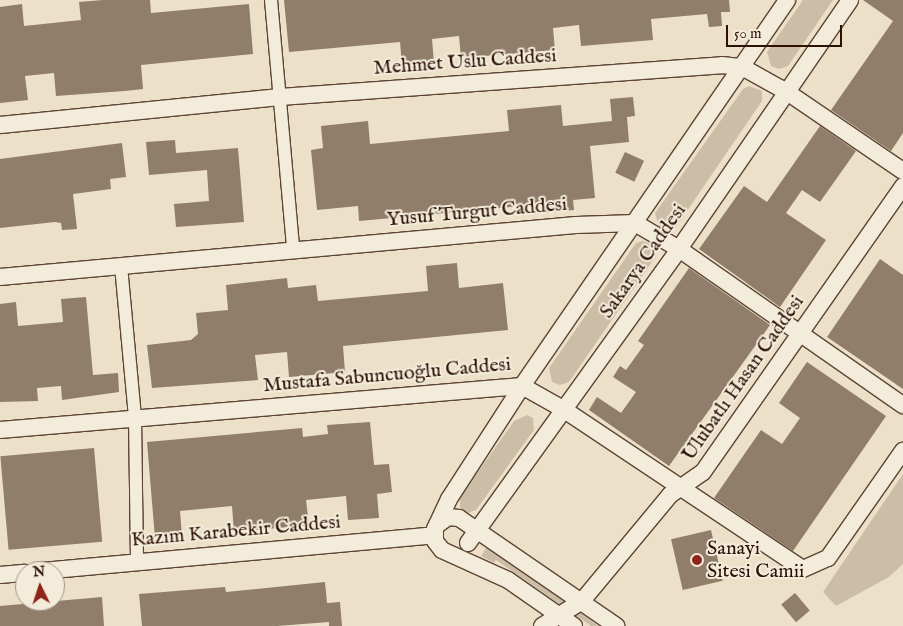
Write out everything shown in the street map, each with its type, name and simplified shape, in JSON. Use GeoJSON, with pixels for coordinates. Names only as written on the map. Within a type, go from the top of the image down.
{"type":"FeatureCollection","features":[{"type":"Feature","properties":{"kind":"street"},"geometry":{"type":"LineString","coordinates":[[271,0],[293,248]]}},
{"type":"Feature","properties":{"kind":"street","name":"Sakarya Caddesi"},"geometry":{"type":"LineString","coordinates":[[435,530],[448,499],[522,386],[787,0]]}},
{"type":"Feature","properties":{"kind":"street","name":"Sakarya Caddesi"},"geometry":{"type":"LineString","coordinates":[[470,532],[563,409],[679,249],[850,0]]}},
{"type":"Feature","properties":{"kind":"street","name":"Mehmet Uslu Caddesi"},"geometry":{"type":"LineString","coordinates":[[0,125],[280,97],[692,67],[742,67],[787,92],[903,171]]}},
{"type":"Feature","properties":{"kind":"street","name":"Ulubatlı Hasan Caddesi"},"geometry":{"type":"LineString","coordinates":[[582,602],[678,487],[703,472],[903,186]]}},
{"type":"Feature","properties":{"kind":"street","name":"Yusuf Turgut Caddesi"},"geometry":{"type":"LineString","coordinates":[[0,277],[293,248],[576,224],[635,224],[679,249],[903,405]]}},
{"type":"Feature","properties":{"kind":"street"},"geometry":{"type":"LineString","coordinates":[[121,266],[135,416],[137,561]]}},
{"type":"Feature","properties":{"kind":"street","name":"Mustafa Sabuncuoğlu Caddesi"},"geometry":{"type":"LineString","coordinates":[[0,430],[135,416],[522,386],[563,409],[797,567],[813,567],[834,551],[903,451]]}},
{"type":"Feature","properties":{"kind":"street","name":"Kazım Karabekir Caddesi"},"geometry":{"type":"LineString","coordinates":[[65,569],[435,530],[448,517],[470,532]]}},
{"type":"Feature","properties":{"kind":"street"},"geometry":{"type":"LineString","coordinates":[[435,530],[442,550],[454,553],[508,580],[574,626]]}},
{"type":"Feature","properties":{"kind":"street"},"geometry":{"type":"LineString","coordinates":[[454,553],[470,532],[582,602],[616,626]]}},
{"type":"Feature","properties":{"kind":"street"},"geometry":{"type":"LineString","coordinates":[[0,575],[15,574]]}},
{"type":"Feature","properties":{"kind":"street"},"geometry":{"type":"LineString","coordinates":[[542,626],[582,602]]}},
{"type":"Feature","properties":{"kind":"street"},"geometry":{"type":"LineString","coordinates":[[578,626],[582,602]]}},
{"type":"Feature","properties":{"kind":"shaded area"},"geometry":{"type":"Polygon","coordinates":[[[803,0],[833,0],[788,66],[779,69],[771,66],[767,52],[803,0]]]}},
{"type":"Feature","properties":{"kind":"shaded area"},"geometry":{"type":"Polygon","coordinates":[[[749,86],[762,91],[762,101],[676,227],[667,230],[659,227],[655,213],[743,89],[749,86]]]}},
{"type":"Feature","properties":{"kind":"shaded area"},"geometry":{"type":"Polygon","coordinates":[[[643,241],[656,246],[656,256],[569,382],[560,385],[552,382],[549,368],[636,243],[643,241]]]}},
{"type":"Feature","properties":{"kind":"shaded area"},"geometry":{"type":"Polygon","coordinates":[[[527,415],[533,418],[534,430],[476,510],[468,513],[460,511],[460,497],[514,421],[527,415]]]}},
{"type":"Feature","properties":{"kind":"shaded area"},"geometry":{"type":"Polygon","coordinates":[[[903,474],[903,564],[889,577],[836,606],[823,592],[903,474]]]}},
{"type":"Feature","properties":{"kind":"shaded area"},"geometry":{"type":"Polygon","coordinates":[[[487,546],[598,626],[591,626],[496,560],[494,563],[481,556],[487,546]]]}},
{"type":"Feature","properties":{"kind":"building"},"geometry":{"type":"Polygon","coordinates":[[[150,0],[151,13],[249,4],[253,54],[141,65],[143,89],[125,91],[56,96],[54,73],[25,76],[28,100],[0,103],[0,7],[22,4],[24,26],[81,20],[79,2],[150,0]]]}},
{"type":"Feature","properties":{"kind":"building"},"geometry":{"type":"Polygon","coordinates":[[[284,0],[729,0],[730,12],[721,12],[722,26],[709,27],[707,14],[651,19],[653,40],[581,46],[579,25],[553,28],[555,50],[461,58],[459,36],[432,39],[434,63],[402,65],[400,42],[289,52],[284,0]]]}},
{"type":"Feature","properties":{"kind":"building"},"geometry":{"type":"Polygon","coordinates":[[[863,0],[903,0],[903,133],[891,151],[831,110],[893,21],[863,0]]]}},
{"type":"Feature","properties":{"kind":"building"},"geometry":{"type":"Polygon","coordinates":[[[633,97],[635,116],[627,117],[629,142],[590,146],[595,198],[573,200],[574,210],[542,213],[542,204],[359,221],[358,206],[317,210],[311,150],[323,148],[321,126],[368,121],[370,144],[509,131],[507,110],[561,105],[563,126],[612,121],[610,99],[633,97]]]}},
{"type":"Feature","properties":{"kind":"building"},"geometry":{"type":"Polygon","coordinates":[[[820,126],[856,151],[820,202],[802,190],[786,213],[826,240],[780,307],[699,249],[744,186],[767,202],[820,126]]]}},
{"type":"Feature","properties":{"kind":"building"},"geometry":{"type":"Polygon","coordinates":[[[175,140],[176,153],[238,148],[244,222],[176,227],[174,204],[209,201],[207,170],[149,175],[146,142],[175,140]]]}},
{"type":"Feature","properties":{"kind":"building"},"geometry":{"type":"Polygon","coordinates":[[[122,143],[126,177],[110,179],[111,189],[73,194],[77,229],[62,230],[61,223],[55,222],[0,228],[0,159],[122,143]]]}},
{"type":"Feature","properties":{"kind":"building"},"geometry":{"type":"Polygon","coordinates":[[[625,152],[644,161],[634,182],[615,173],[625,152]]]}},
{"type":"Feature","properties":{"kind":"building"},"geometry":{"type":"Polygon","coordinates":[[[880,259],[903,275],[903,389],[827,337],[880,259]]]}},
{"type":"Feature","properties":{"kind":"building"},"geometry":{"type":"Polygon","coordinates":[[[457,263],[459,288],[503,283],[508,330],[343,346],[345,372],[289,377],[287,352],[255,355],[258,380],[152,388],[147,345],[191,340],[198,334],[196,313],[228,310],[226,285],[287,278],[288,288],[316,285],[318,301],[428,291],[426,266],[457,263]]]}},
{"type":"Feature","properties":{"kind":"building"},"geometry":{"type":"Polygon","coordinates":[[[689,268],[770,325],[669,466],[589,410],[597,397],[621,413],[636,392],[613,377],[620,366],[626,370],[644,345],[638,341],[689,268]]]}},
{"type":"Feature","properties":{"kind":"building"},"geometry":{"type":"Polygon","coordinates":[[[86,297],[93,375],[118,373],[119,392],[62,400],[61,386],[37,388],[38,401],[0,402],[0,304],[16,302],[18,326],[63,322],[61,299],[86,297]]]}},
{"type":"Feature","properties":{"kind":"building"},"geometry":{"type":"Polygon","coordinates":[[[807,362],[886,416],[793,551],[714,498],[761,430],[782,444],[800,418],[779,403],[807,362]]]}},
{"type":"Feature","properties":{"kind":"building"},"geometry":{"type":"Polygon","coordinates":[[[370,422],[374,465],[389,464],[392,492],[377,494],[379,518],[348,520],[346,496],[306,500],[309,525],[234,532],[232,506],[180,511],[182,536],[155,538],[147,442],[302,428],[303,437],[328,434],[327,425],[370,422]]]}},
{"type":"Feature","properties":{"kind":"building"},"geometry":{"type":"Polygon","coordinates":[[[94,448],[102,542],[9,550],[0,456],[94,448]]]}},
{"type":"Feature","properties":{"kind":"building","name":"Sanayi Sitesi Camii"},"geometry":{"type":"Polygon","coordinates":[[[711,530],[723,581],[683,590],[671,539],[711,530]]]}},
{"type":"Feature","properties":{"kind":"building"},"geometry":{"type":"Polygon","coordinates":[[[325,582],[327,603],[340,602],[342,626],[329,626],[329,622],[277,626],[142,626],[139,594],[225,587],[226,592],[325,582]]]}},
{"type":"Feature","properties":{"kind":"building"},"geometry":{"type":"Polygon","coordinates":[[[795,593],[810,611],[796,622],[781,605],[795,593]]]}},
{"type":"Feature","properties":{"kind":"building"},"geometry":{"type":"Polygon","coordinates":[[[102,597],[104,626],[0,626],[0,606],[15,605],[15,611],[65,611],[65,600],[102,597]]]}},
{"type":"Feature","properties":{"kind":"place","name":"Sanayi Sitesi Camii"},"geometry":{"type":"Point","coordinates":[697,560]}}]}
